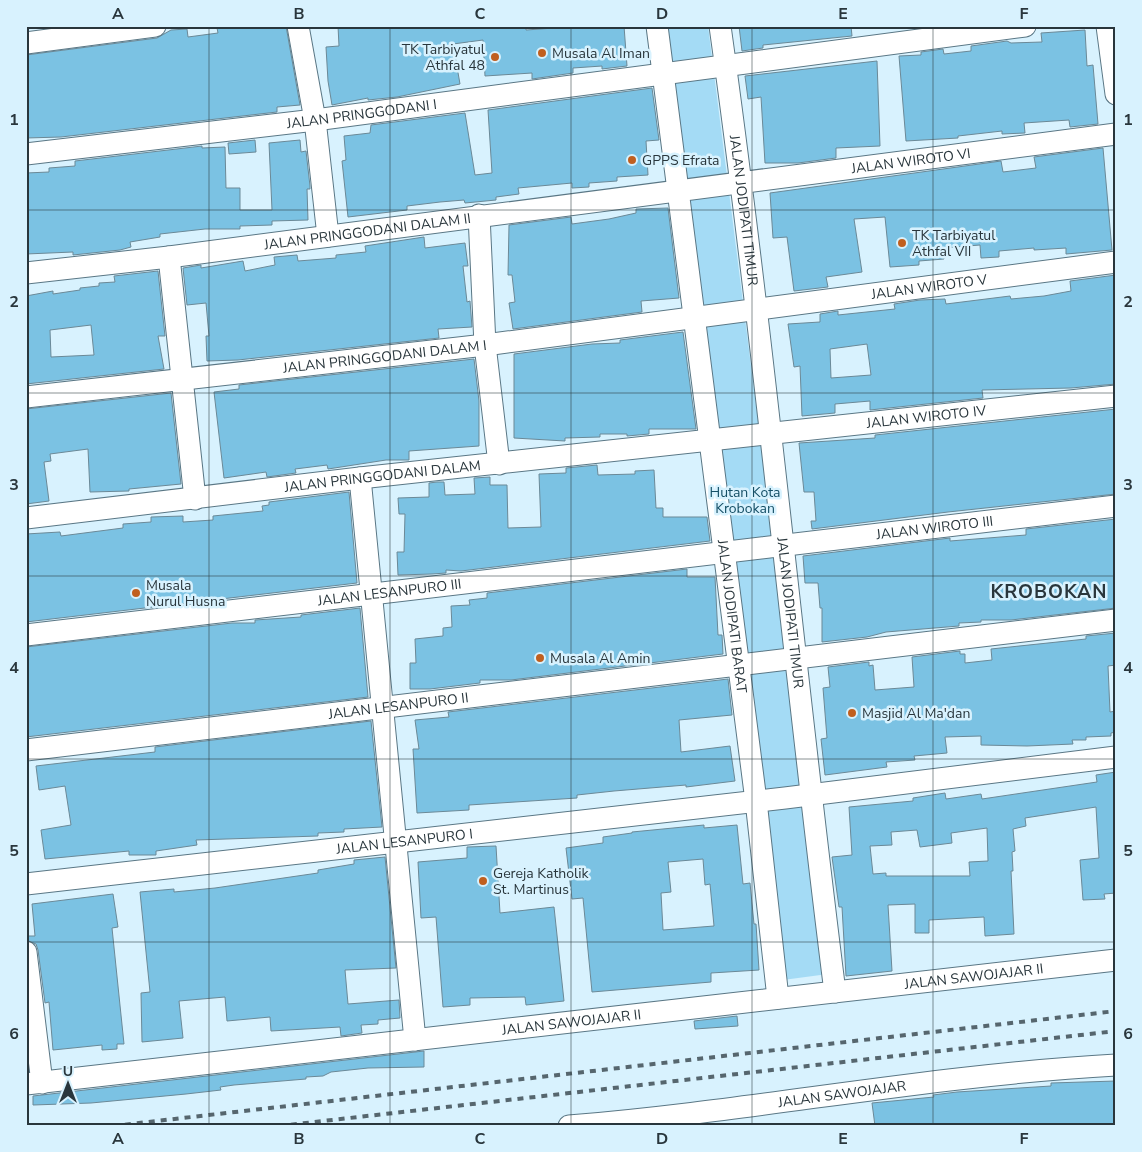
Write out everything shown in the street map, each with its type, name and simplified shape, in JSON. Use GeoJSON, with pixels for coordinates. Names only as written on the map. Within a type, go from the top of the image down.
{"type":"FeatureCollection","features":[{"type":"Feature","properties":{"kind":"street"},"geometry":{"type":"LineString","coordinates":[[26,43],[155,26]]}},
{"type":"Feature","properties":{"kind":"street"},"geometry":{"type":"LineString","coordinates":[[298,26],[315,120],[328,236]]}},
{"type":"Feature","properties":{"kind":"street","name":"JALAN JODIPATI BARAT"},"geometry":{"type":"LineString","coordinates":[[657,26],[756,802],[778,998]]}},
{"type":"Feature","properties":{"kind":"street","name":"JALAN JODIPATI TIMUR"},"geometry":{"type":"LineString","coordinates":[[720,26],[740,183],[749,310],[772,434],[797,657],[810,795],[835,992]]}},
{"type":"Feature","properties":{"kind":"street","name":"JALAN PRINGGODANI I"},"geometry":{"type":"LineString","coordinates":[[26,154],[315,120],[1025,26]]}},
{"type":"Feature","properties":{"kind":"street"},"geometry":{"type":"LineString","coordinates":[[1107,26],[1116,94]]}},
{"type":"Feature","properties":{"kind":"street","name":"JALAN WIROTO VI"},"geometry":{"type":"LineString","coordinates":[[708,187],[1116,134]]}},
{"type":"Feature","properties":{"kind":"street","name":"JALAN PRINGGODANI DALAM II"},"geometry":{"type":"LineString","coordinates":[[26,274],[708,187]]}},
{"type":"Feature","properties":{"kind":"street"},"geometry":{"type":"LineString","coordinates":[[479,215],[485,345],[499,464]]}},
{"type":"Feature","properties":{"kind":"street"},"geometry":{"type":"LineString","coordinates":[[169,257],[196,499]]}},
{"type":"Feature","properties":{"kind":"street","name":"JALAN WIROTO V"},"geometry":{"type":"LineString","coordinates":[[749,310],[1116,262]]}},
{"type":"Feature","properties":{"kind":"street","name":"JALAN PRINGGODANI DALAM I"},"geometry":{"type":"LineString","coordinates":[[26,397],[485,345],[749,310]]}},
{"type":"Feature","properties":{"kind":"street","name":"JALAN WIROTO IV"},"geometry":{"type":"LineString","coordinates":[[738,437],[1116,396]]}},
{"type":"Feature","properties":{"kind":"street","name":"JALAN PRINGGODANI DALAM"},"geometry":{"type":"LineString","coordinates":[[26,518],[360,478],[738,437]]}},
{"type":"Feature","properties":{"kind":"street"},"geometry":{"type":"LineString","coordinates":[[360,478],[381,709],[398,842],[415,1040]]}},
{"type":"Feature","properties":{"kind":"street","name":"JALAN WIROTO III"},"geometry":{"type":"LineString","coordinates":[[754,549],[1116,506]]}},
{"type":"Feature","properties":{"kind":"street","name":"JALAN LESANPURO III"},"geometry":{"type":"LineString","coordinates":[[26,635],[754,549]]}},
{"type":"Feature","properties":{"kind":"street","name":"JALAN LESANPURO II"},"geometry":{"type":"LineString","coordinates":[[26,750],[1116,620]]}},
{"type":"Feature","properties":{"kind":"street","name":"JALAN LESANPURO I"},"geometry":{"type":"LineString","coordinates":[[26,884],[756,802],[1116,757]]}},
{"type":"Feature","properties":{"kind":"street"},"geometry":{"type":"LineString","coordinates":[[26,952],[34,1084]]}},
{"type":"Feature","properties":{"kind":"street","name":"JALAN SAWOJAJAR II"},"geometry":{"type":"LineString","coordinates":[[34,1084],[1116,960]]}},
{"type":"Feature","properties":{"kind":"street","name":"JALAN SAWOJAJAR"},"geometry":{"type":"LineString","coordinates":[[569,1126],[640,1123],[1035,1069],[1116,1065]]}},
{"type":"Feature","properties":{"kind":"green space","name":"Hutan Kota Krobokan"},"geometry":{"type":"Polygon","coordinates":[[[662,26],[708,26],[828,974],[783,980],[662,26]]]}},
{"type":"Feature","properties":{"kind":"building"},"geometry":{"type":"Polygon","coordinates":[[[234,26],[286,26],[300,105],[277,107],[277,112],[61,137],[26,138],[26,55],[157,38],[171,30],[187,29],[188,37],[218,33],[217,28],[234,26]]]}},
{"type":"Feature","properties":{"kind":"building"},"geometry":{"type":"Polygon","coordinates":[[[338,26],[526,26],[526,30],[554,28],[554,26],[624,26],[627,66],[602,69],[602,66],[573,68],[573,73],[532,79],[532,73],[485,76],[483,40],[453,44],[460,84],[397,97],[368,100],[368,98],[332,105],[328,81],[326,47],[339,46],[338,26]]]}},
{"type":"Feature","properties":{"kind":"building"},"geometry":{"type":"Polygon","coordinates":[[[739,26],[851,26],[852,36],[763,45],[763,48],[742,51],[739,26]]]}},
{"type":"Feature","properties":{"kind":"building"},"geometry":{"type":"Polygon","coordinates":[[[1085,30],[1087,66],[1093,65],[1098,124],[1070,127],[1069,120],[1024,123],[1025,133],[1002,134],[1002,131],[958,136],[958,138],[906,141],[899,56],[921,55],[921,52],[943,49],[944,54],[971,51],[971,46],[1007,41],[1011,43],[1042,42],[1041,33],[1085,30]]]}},
{"type":"Feature","properties":{"kind":"building"},"geometry":{"type":"Polygon","coordinates":[[[877,61],[880,146],[836,148],[836,158],[798,163],[765,163],[761,97],[748,99],[745,76],[877,61]]]}},
{"type":"Feature","properties":{"kind":"building"},"geometry":{"type":"Polygon","coordinates":[[[652,88],[659,140],[646,141],[648,175],[617,177],[617,181],[589,183],[589,187],[572,188],[572,183],[518,188],[519,194],[496,197],[496,200],[465,203],[464,200],[440,202],[407,206],[407,210],[348,217],[342,161],[346,160],[344,136],[370,133],[371,125],[465,113],[475,175],[492,173],[488,110],[652,88]]]}},
{"type":"Feature","properties":{"kind":"building"},"geometry":{"type":"Polygon","coordinates":[[[255,140],[256,152],[229,154],[228,143],[255,140]]]}},
{"type":"Feature","properties":{"kind":"building"},"geometry":{"type":"Polygon","coordinates":[[[300,140],[301,152],[306,151],[310,186],[310,189],[307,189],[308,220],[272,221],[272,225],[240,226],[240,229],[205,229],[160,234],[160,237],[130,242],[131,247],[120,250],[73,255],[73,252],[26,254],[26,173],[49,172],[49,168],[75,166],[75,161],[202,146],[202,148],[225,147],[226,188],[240,188],[240,210],[272,210],[269,143],[300,140]]]}},
{"type":"Feature","properties":{"kind":"building"},"geometry":{"type":"Polygon","coordinates":[[[1103,148],[1112,250],[1066,254],[1066,248],[1034,250],[1034,248],[999,251],[999,257],[981,258],[980,245],[943,248],[944,259],[919,261],[919,265],[890,267],[885,217],[854,219],[862,272],[826,277],[828,287],[794,291],[787,237],[773,238],[770,193],[1001,161],[1003,172],[1036,168],[1034,157],[1103,148]]]}},
{"type":"Feature","properties":{"kind":"building"},"geometry":{"type":"Polygon","coordinates":[[[668,208],[679,298],[641,301],[642,312],[513,329],[509,303],[515,302],[512,275],[508,275],[509,225],[571,217],[572,224],[636,213],[636,209],[668,208]]]}},
{"type":"Feature","properties":{"kind":"building"},"geometry":{"type":"Polygon","coordinates":[[[424,237],[425,248],[465,243],[468,266],[463,266],[467,302],[470,301],[472,327],[438,329],[439,338],[238,360],[207,361],[206,336],[209,336],[206,303],[187,305],[183,268],[201,265],[201,268],[243,261],[245,271],[275,265],[274,257],[297,255],[298,261],[336,258],[336,255],[366,252],[365,246],[424,237]]]}},
{"type":"Feature","properties":{"kind":"building"},"geometry":{"type":"Polygon","coordinates":[[[158,271],[165,336],[158,336],[164,369],[26,384],[26,296],[53,291],[53,294],[99,286],[99,283],[115,282],[114,276],[158,271]],[[91,325],[50,330],[51,357],[94,355],[91,325]]]}},
{"type":"Feature","properties":{"kind":"building"},"geometry":{"type":"Polygon","coordinates":[[[1116,275],[1116,384],[1071,388],[982,390],[983,398],[870,410],[870,401],[835,404],[835,413],[802,416],[800,366],[794,367],[788,324],[820,322],[820,314],[838,311],[838,315],[895,309],[894,304],[920,300],[945,299],[946,304],[1010,296],[1011,299],[1044,296],[1071,291],[1070,281],[1116,275]],[[867,344],[830,349],[831,378],[871,375],[867,344]]]}},
{"type":"Feature","properties":{"kind":"building"},"geometry":{"type":"Polygon","coordinates":[[[683,332],[696,429],[649,429],[649,434],[627,436],[627,434],[600,434],[600,437],[565,438],[565,441],[514,438],[514,354],[592,344],[620,343],[620,340],[683,332]]]}},
{"type":"Feature","properties":{"kind":"building"},"geometry":{"type":"Polygon","coordinates":[[[474,359],[479,401],[479,446],[409,451],[409,460],[386,460],[328,469],[327,465],[295,469],[296,473],[267,477],[266,472],[224,478],[214,392],[239,389],[239,385],[474,359]]]}},
{"type":"Feature","properties":{"kind":"building"},"geometry":{"type":"Polygon","coordinates":[[[171,393],[181,484],[129,489],[129,491],[90,492],[88,449],[50,454],[51,461],[44,462],[49,501],[26,504],[26,409],[171,393]]]}},
{"type":"Feature","properties":{"kind":"building"},"geometry":{"type":"Polygon","coordinates":[[[1116,409],[1116,494],[812,529],[811,521],[816,521],[814,492],[804,492],[799,443],[875,438],[875,435],[1116,409]]]}},
{"type":"Feature","properties":{"kind":"building"},"geometry":{"type":"Polygon","coordinates":[[[597,465],[598,475],[635,474],[635,471],[654,470],[656,508],[663,508],[663,517],[707,517],[710,541],[461,571],[446,570],[446,573],[398,575],[397,552],[404,552],[405,514],[399,514],[398,498],[429,497],[429,483],[437,482],[444,482],[445,495],[475,494],[474,478],[490,477],[490,485],[507,485],[508,528],[541,527],[539,474],[566,473],[566,468],[597,465]]]}},
{"type":"Feature","properties":{"kind":"building"},"geometry":{"type":"Polygon","coordinates":[[[349,492],[357,583],[26,622],[26,534],[60,532],[61,536],[123,528],[123,524],[151,522],[151,517],[183,516],[183,522],[213,520],[213,516],[263,511],[262,506],[269,505],[269,502],[349,492]]]}},
{"type":"Feature","properties":{"kind":"building"},"geometry":{"type":"Polygon","coordinates":[[[1116,519],[1116,608],[1011,620],[981,620],[981,622],[959,623],[959,626],[886,632],[867,637],[822,642],[822,608],[820,608],[818,583],[805,583],[803,556],[950,538],[950,541],[1026,535],[1026,529],[1116,519]]]}},
{"type":"Feature","properties":{"kind":"building"},"geometry":{"type":"Polygon","coordinates":[[[687,569],[687,577],[715,577],[718,635],[722,635],[723,654],[511,680],[480,680],[480,683],[430,689],[410,689],[410,663],[416,663],[415,639],[443,636],[443,628],[452,627],[451,606],[470,605],[469,600],[487,598],[487,593],[687,569]]]}},
{"type":"Feature","properties":{"kind":"building"},"geometry":{"type":"Polygon","coordinates":[[[360,608],[368,697],[26,737],[26,647],[232,623],[255,623],[255,620],[301,617],[301,615],[360,608]]]}},
{"type":"Feature","properties":{"kind":"building"},"geometry":{"type":"Polygon","coordinates":[[[1116,633],[1116,665],[1108,666],[1110,712],[1116,711],[1116,732],[1111,733],[1111,736],[1086,737],[1086,740],[1072,740],[1073,744],[1027,746],[981,745],[981,736],[945,737],[947,753],[914,756],[915,760],[886,762],[887,767],[825,775],[821,739],[827,738],[823,688],[830,687],[828,667],[869,662],[869,666],[873,665],[875,690],[914,687],[912,657],[960,651],[960,654],[965,654],[965,663],[992,660],[991,649],[1086,639],[1086,636],[1116,633]]]}},
{"type":"Feature","properties":{"kind":"building"},"geometry":{"type":"Polygon","coordinates":[[[728,679],[732,715],[679,720],[681,752],[730,746],[735,781],[686,787],[686,785],[614,791],[577,795],[577,798],[469,805],[469,810],[417,813],[413,749],[419,749],[415,720],[449,717],[448,712],[728,679]]]}},
{"type":"Feature","properties":{"kind":"building"},"geometry":{"type":"Polygon","coordinates":[[[371,721],[382,827],[344,829],[344,832],[318,833],[318,836],[196,840],[197,845],[156,851],[156,855],[129,855],[129,851],[45,859],[41,830],[71,825],[65,786],[39,790],[36,766],[155,752],[155,747],[371,721]]]}},
{"type":"Feature","properties":{"kind":"building"},"geometry":{"type":"Polygon","coordinates":[[[1116,772],[1116,893],[1104,894],[1105,899],[1083,900],[1080,860],[1099,858],[1096,807],[1025,818],[1026,826],[1013,829],[1015,851],[1012,852],[1013,871],[1011,871],[1014,934],[985,936],[984,917],[929,920],[929,933],[915,933],[915,904],[888,905],[892,971],[846,976],[842,907],[839,907],[832,857],[852,855],[849,807],[913,801],[913,798],[945,793],[946,799],[981,794],[982,799],[1097,782],[1096,775],[1116,772]],[[987,828],[951,833],[952,843],[920,847],[917,830],[891,832],[892,845],[870,846],[873,874],[886,873],[886,876],[970,876],[969,862],[988,861],[987,828]]]}},
{"type":"Feature","properties":{"kind":"building"},"geometry":{"type":"Polygon","coordinates":[[[704,825],[704,828],[737,825],[743,884],[750,883],[754,924],[756,924],[759,970],[711,973],[711,982],[592,992],[583,898],[572,899],[566,848],[603,843],[603,837],[632,832],[704,825]],[[703,859],[668,862],[671,892],[661,893],[663,930],[714,926],[710,884],[705,885],[703,859]]]}},
{"type":"Feature","properties":{"kind":"building"},"geometry":{"type":"Polygon","coordinates":[[[496,846],[500,913],[554,907],[564,1001],[526,1005],[525,997],[470,998],[470,1005],[443,1007],[436,917],[421,918],[418,862],[467,858],[467,847],[496,846]]]}},
{"type":"Feature","properties":{"kind":"building"},"geometry":{"type":"Polygon","coordinates":[[[385,857],[396,968],[345,970],[348,1004],[399,1000],[400,1018],[378,1020],[378,1024],[361,1025],[362,1033],[341,1036],[340,1027],[271,1031],[270,1017],[227,1021],[225,997],[179,1001],[183,1038],[142,1042],[141,993],[150,992],[140,892],[174,889],[174,892],[215,888],[318,873],[318,870],[354,864],[354,860],[385,857]]]}},
{"type":"Feature","properties":{"kind":"building"},"geometry":{"type":"Polygon","coordinates":[[[113,894],[118,927],[112,928],[124,1044],[117,1044],[117,1049],[102,1050],[102,1045],[53,1050],[49,1002],[45,1003],[38,950],[36,944],[26,940],[26,936],[35,936],[32,904],[113,894]]]}},
{"type":"Feature","properties":{"kind":"building"},"geometry":{"type":"Polygon","coordinates":[[[737,1016],[738,1026],[695,1029],[694,1021],[737,1016]]]}},
{"type":"Feature","properties":{"kind":"building"},"geometry":{"type":"Polygon","coordinates":[[[424,1051],[424,1067],[368,1068],[331,1072],[323,1076],[306,1077],[306,1079],[220,1087],[221,1090],[186,1094],[91,1103],[33,1105],[33,1096],[424,1051]]]}},
{"type":"Feature","properties":{"kind":"building"},"geometry":{"type":"Polygon","coordinates":[[[1116,1081],[1116,1126],[875,1126],[872,1103],[934,1097],[933,1095],[957,1092],[1051,1086],[1051,1083],[1116,1081]]]}},
{"type":"Feature","properties":{"kind":"railway"},"geometry":{"type":"LineString","coordinates":[[113,1126],[1116,1011]]}},
{"type":"Feature","properties":{"kind":"railway"},"geometry":{"type":"LineString","coordinates":[[279,1126],[1116,1031]]}},
{"type":"Feature","properties":{"kind":"place","name":"Musala Al Iman"},"geometry":{"type":"Point","coordinates":[542,53]}},
{"type":"Feature","properties":{"kind":"place","name":"TK Tarbiyatul Athfal 48"},"geometry":{"type":"Point","coordinates":[495,57]}},
{"type":"Feature","properties":{"kind":"place","name":"GPPS Efrata"},"geometry":{"type":"Point","coordinates":[632,160]}},
{"type":"Feature","properties":{"kind":"place","name":"TK Tarbiyatul Athfal VII"},"geometry":{"type":"Point","coordinates":[902,243]}},
{"type":"Feature","properties":{"kind":"place","name":"Musala Nurul Husna"},"geometry":{"type":"Point","coordinates":[136,593]}},
{"type":"Feature","properties":{"kind":"place","name":"Musala Al Amin"},"geometry":{"type":"Point","coordinates":[540,658]}},
{"type":"Feature","properties":{"kind":"place","name":"Masjid Al Ma'dan"},"geometry":{"type":"Point","coordinates":[852,713]}},
{"type":"Feature","properties":{"kind":"place","name":"Gereja Katholik St. Martinus"},"geometry":{"type":"Point","coordinates":[483,881]}},
{"type":"Feature","properties":{"kind":"district","name":"KROBOKAN"},"geometry":{"type":"Point","coordinates":[1049,592]}}]}
